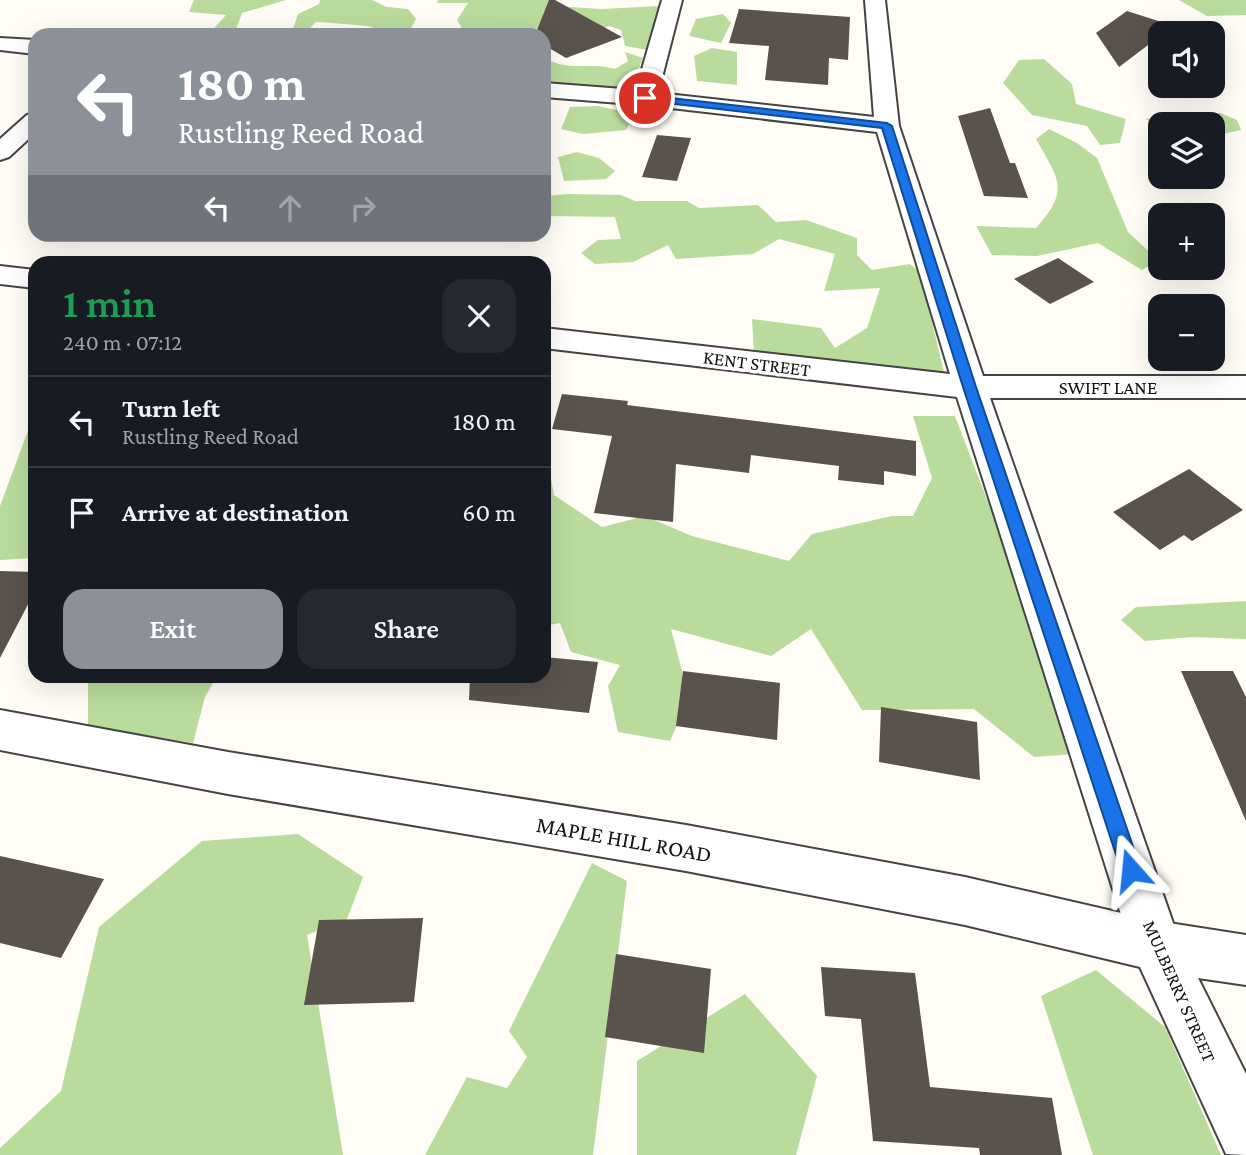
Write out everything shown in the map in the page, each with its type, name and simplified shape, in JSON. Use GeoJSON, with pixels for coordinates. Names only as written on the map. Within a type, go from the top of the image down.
{"type":"FeatureCollection","features":[{"type":"Feature","properties":{"kind":"street"},"geometry":{"type":"LineString","coordinates":[[645,98],[672,0]]}},
{"type":"Feature","properties":{"kind":"street","name":"MULBERRY STREET"},"geometry":{"type":"LineString","coordinates":[[875,0],[887,126],[970,387],[1156,946],[1246,1134]]}},
{"type":"Feature","properties":{"kind":"street"},"geometry":{"type":"LineString","coordinates":[[0,44],[28,46]]}},
{"type":"Feature","properties":{"kind":"street"},"geometry":{"type":"LineString","coordinates":[[551,91],[645,98],[887,126]]}},
{"type":"Feature","properties":{"kind":"street"},"geometry":{"type":"LineString","coordinates":[[0,152],[28,126]]}},
{"type":"Feature","properties":{"kind":"street"},"geometry":{"type":"LineString","coordinates":[[0,275],[28,278]]}},
{"type":"Feature","properties":{"kind":"street","name":"KENT STREET"},"geometry":{"type":"LineString","coordinates":[[551,339],[970,387]]}},
{"type":"Feature","properties":{"kind":"street","name":"SWIFT LANE"},"geometry":{"type":"LineString","coordinates":[[970,387],[1246,387]]}},
{"type":"Feature","properties":{"kind":"street","name":"MAPLE HILL ROAD"},"geometry":{"type":"LineString","coordinates":[[0,730],[228,773],[686,848],[965,901],[1156,946],[1246,960]]}},
{"type":"Feature","properties":{"kind":"green space"},"geometry":{"type":"Polygon","coordinates":[[[194,0],[286,0],[242,13],[237,28],[214,28],[226,15],[189,12],[194,0]]]}},
{"type":"Feature","properties":{"kind":"green space"},"geometry":{"type":"Polygon","coordinates":[[[320,0],[372,0],[387,7],[408,9],[416,19],[411,28],[373,28],[316,22],[310,28],[293,28],[298,14],[319,4],[320,0]]]}},
{"type":"Feature","properties":{"kind":"green space"},"geometry":{"type":"Polygon","coordinates":[[[438,0],[556,0],[552,6],[602,9],[660,6],[648,50],[625,46],[621,30],[609,26],[595,32],[552,27],[462,28],[457,20],[468,3],[437,3],[438,0]]]}},
{"type":"Feature","properties":{"kind":"green space"},"geometry":{"type":"Polygon","coordinates":[[[1179,0],[1246,0],[1246,15],[1207,16],[1179,0]]]}},
{"type":"Feature","properties":{"kind":"green space"},"geometry":{"type":"Polygon","coordinates":[[[723,14],[731,23],[721,43],[689,36],[696,19],[723,14]]]}},
{"type":"Feature","properties":{"kind":"green space"},"geometry":{"type":"Polygon","coordinates":[[[712,48],[737,52],[737,85],[697,81],[694,56],[712,48]]]}},
{"type":"Feature","properties":{"kind":"green space"},"geometry":{"type":"Polygon","coordinates":[[[625,52],[643,58],[632,85],[603,89],[551,84],[551,61],[564,65],[615,69],[628,61],[625,52]]]}},
{"type":"Feature","properties":{"kind":"green space"},"geometry":{"type":"Polygon","coordinates":[[[1044,59],[1072,84],[1076,104],[1126,119],[1120,143],[1100,145],[1087,126],[1032,115],[1003,83],[1019,60],[1044,59]]]}},
{"type":"Feature","properties":{"kind":"green space"},"geometry":{"type":"Polygon","coordinates":[[[598,106],[634,114],[626,130],[583,134],[561,129],[570,107],[598,106]]]}},
{"type":"Feature","properties":{"kind":"green space"},"geometry":{"type":"Polygon","coordinates":[[[1225,115],[1237,120],[1241,130],[1225,133],[1225,115]]]}},
{"type":"Feature","properties":{"kind":"green space"},"geometry":{"type":"Polygon","coordinates":[[[1049,129],[1077,143],[1097,158],[1128,232],[1148,251],[1148,266],[1142,270],[1098,243],[1037,256],[992,255],[976,226],[1036,228],[1054,203],[1057,193],[1055,174],[1036,139],[1049,129]]]}},
{"type":"Feature","properties":{"kind":"green space"},"geometry":{"type":"Polygon","coordinates":[[[577,152],[599,158],[615,171],[606,179],[564,181],[558,157],[577,152]]]}},
{"type":"Feature","properties":{"kind":"green space"},"geometry":{"type":"Polygon","coordinates":[[[551,195],[621,195],[635,201],[687,201],[699,208],[758,205],[776,222],[806,220],[857,238],[857,255],[872,270],[910,264],[920,272],[944,372],[754,353],[752,319],[821,328],[835,348],[867,328],[880,288],[824,291],[835,254],[779,239],[753,254],[676,259],[668,245],[633,262],[595,264],[581,253],[598,240],[621,239],[615,217],[551,216],[551,195]]]}},
{"type":"Feature","properties":{"kind":"green space"},"geometry":{"type":"Polygon","coordinates":[[[913,416],[955,416],[1017,578],[1074,754],[1034,757],[974,709],[862,710],[811,629],[771,656],[671,629],[689,698],[670,741],[618,732],[608,686],[620,665],[571,652],[560,623],[551,625],[551,479],[554,495],[602,527],[645,516],[692,536],[789,561],[812,534],[892,516],[913,516],[932,478],[913,416]]]}},
{"type":"Feature","properties":{"kind":"green space"},"geometry":{"type":"Polygon","coordinates":[[[28,431],[28,558],[0,560],[0,506],[28,431]]]}},
{"type":"Feature","properties":{"kind":"green space"},"geometry":{"type":"Polygon","coordinates":[[[1246,601],[1246,639],[1193,637],[1145,641],[1121,620],[1136,607],[1246,601]]]}},
{"type":"Feature","properties":{"kind":"green space"},"geometry":{"type":"Polygon","coordinates":[[[88,683],[213,683],[205,697],[193,743],[88,726],[88,683]]]}},
{"type":"Feature","properties":{"kind":"green space"},"geometry":{"type":"Polygon","coordinates":[[[298,834],[363,877],[347,919],[307,935],[343,1155],[0,1155],[0,1148],[61,1091],[99,927],[202,841],[298,834]]]}},
{"type":"Feature","properties":{"kind":"green space"},"geometry":{"type":"Polygon","coordinates":[[[592,863],[627,881],[593,1155],[425,1155],[467,1077],[507,1088],[527,1057],[509,1031],[592,863]]]}},
{"type":"Feature","properties":{"kind":"green space"},"geometry":{"type":"Polygon","coordinates":[[[1096,970],[1165,1027],[1221,1155],[1093,1155],[1041,996],[1096,970]]]}},
{"type":"Feature","properties":{"kind":"green space"},"geometry":{"type":"Polygon","coordinates":[[[745,994],[817,1076],[796,1155],[637,1155],[637,1061],[745,994]]]}},
{"type":"Feature","properties":{"kind":"building"},"geometry":{"type":"Polygon","coordinates":[[[549,0],[555,0],[622,37],[566,58],[551,49],[551,28],[538,28],[549,0]]]}},
{"type":"Feature","properties":{"kind":"building"},"geometry":{"type":"Polygon","coordinates":[[[739,9],[850,17],[848,60],[829,58],[828,85],[765,80],[769,46],[729,43],[739,9]]]}},
{"type":"Feature","properties":{"kind":"building"},"geometry":{"type":"Polygon","coordinates":[[[1127,11],[1158,21],[1148,21],[1148,45],[1119,67],[1096,33],[1127,11]]]}},
{"type":"Feature","properties":{"kind":"building"},"geometry":{"type":"Polygon","coordinates":[[[990,108],[1010,163],[1015,163],[1028,198],[984,196],[958,116],[990,108]]]}},
{"type":"Feature","properties":{"kind":"building"},"geometry":{"type":"Polygon","coordinates":[[[657,135],[691,138],[677,181],[642,177],[657,135]]]}},
{"type":"Feature","properties":{"kind":"building"},"geometry":{"type":"Polygon","coordinates":[[[1058,258],[1094,282],[1050,304],[1014,279],[1058,258]]]}},
{"type":"Feature","properties":{"kind":"building"},"geometry":{"type":"Polygon","coordinates":[[[562,394],[628,401],[627,405],[916,441],[916,476],[884,471],[884,485],[838,480],[839,466],[751,455],[749,473],[676,464],[673,522],[594,513],[612,436],[552,429],[562,394]]]}},
{"type":"Feature","properties":{"kind":"building"},"geometry":{"type":"Polygon","coordinates":[[[1189,469],[1243,510],[1192,541],[1184,535],[1160,550],[1113,512],[1189,469]]]}},
{"type":"Feature","properties":{"kind":"building"},"geometry":{"type":"Polygon","coordinates":[[[0,571],[28,572],[28,604],[0,658],[0,571]]]}},
{"type":"Feature","properties":{"kind":"building"},"geometry":{"type":"Polygon","coordinates":[[[551,658],[598,662],[589,713],[469,700],[470,683],[551,683],[551,658]]]}},
{"type":"Feature","properties":{"kind":"building"},"geometry":{"type":"Polygon","coordinates":[[[683,671],[780,683],[777,740],[676,726],[683,671]]]}},
{"type":"Feature","properties":{"kind":"building"},"geometry":{"type":"Polygon","coordinates":[[[1181,671],[1233,671],[1246,697],[1246,821],[1181,671]]]}},
{"type":"Feature","properties":{"kind":"building"},"geometry":{"type":"Polygon","coordinates":[[[881,707],[977,722],[980,780],[879,762],[881,707]]]}},
{"type":"Feature","properties":{"kind":"building"},"geometry":{"type":"Polygon","coordinates":[[[0,856],[104,879],[61,958],[0,943],[0,856]]]}},
{"type":"Feature","properties":{"kind":"building"},"geometry":{"type":"Polygon","coordinates":[[[423,918],[414,1002],[304,1005],[319,920],[423,918]]]}},
{"type":"Feature","properties":{"kind":"building"},"geometry":{"type":"Polygon","coordinates":[[[616,954],[711,969],[704,1053],[605,1037],[616,954]]]}},
{"type":"Feature","properties":{"kind":"building"},"geometry":{"type":"Polygon","coordinates":[[[821,967],[915,973],[930,1087],[1052,1098],[1062,1155],[980,1155],[979,1148],[873,1141],[861,1019],[825,1016],[821,967]]]}},
{"type":"Feature","properties":{"kind":"route"},"geometry":{"type":"LineString","coordinates":[[645,98],[887,126],[970,387],[1131,870]]}}]}
